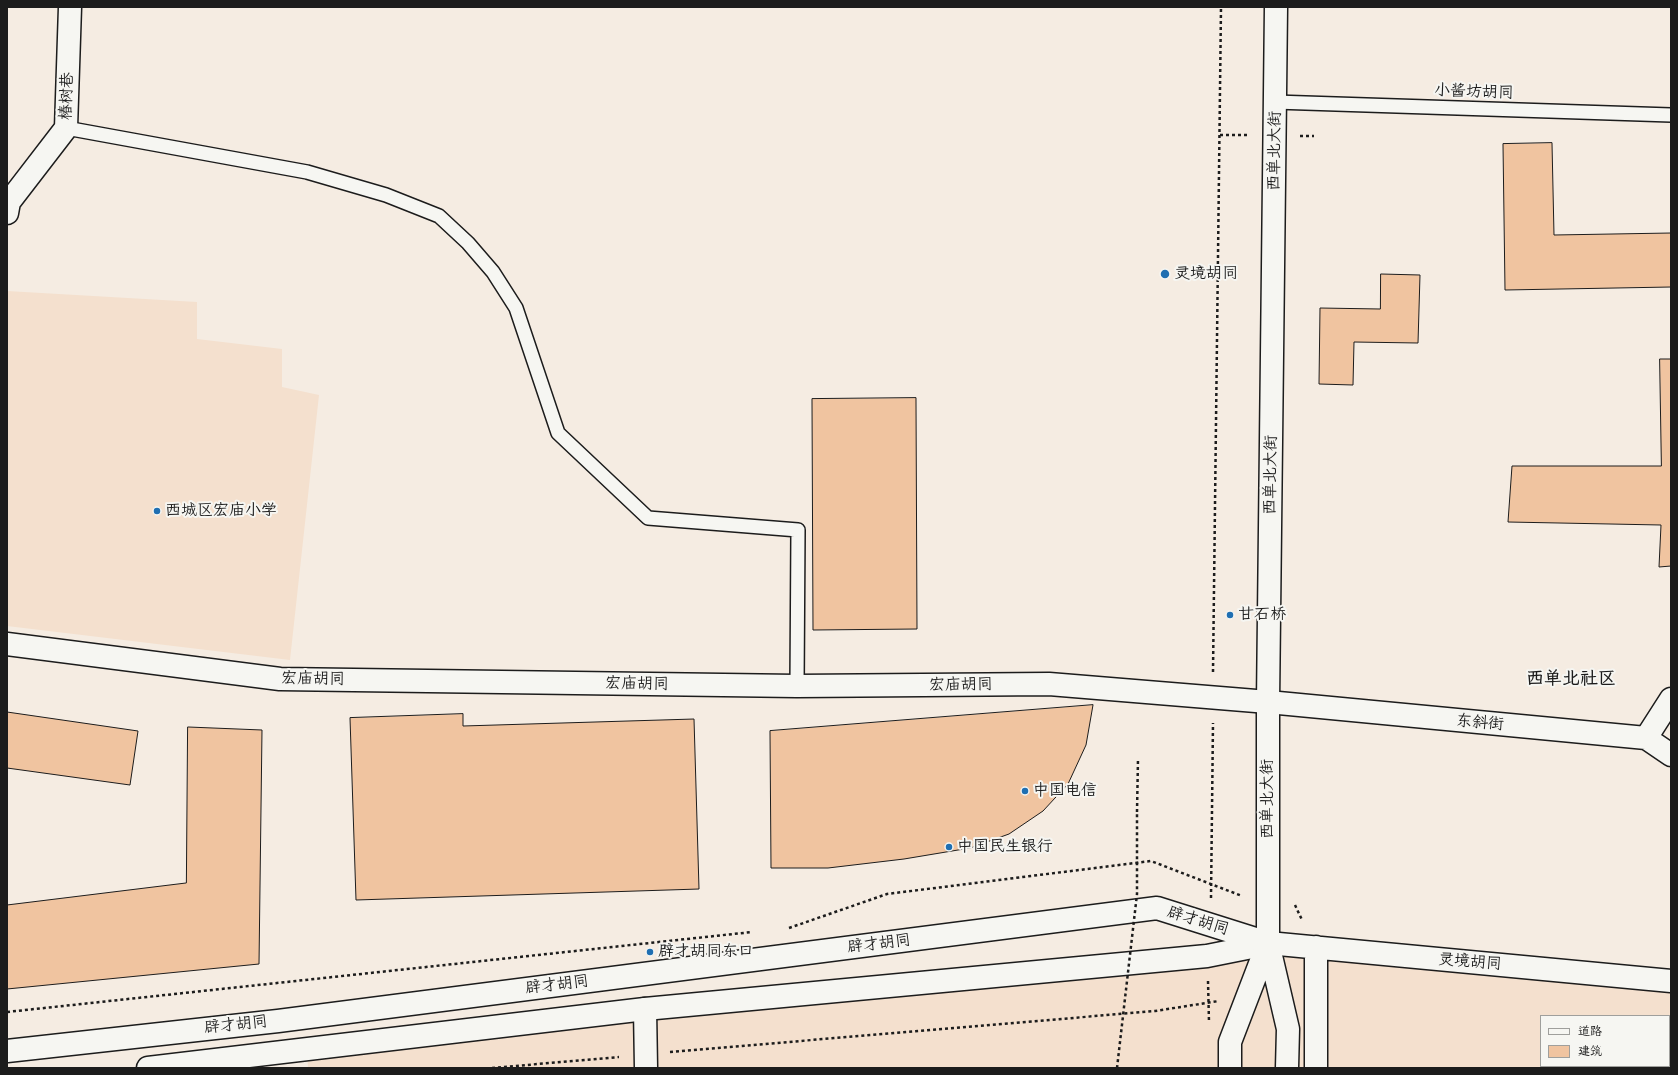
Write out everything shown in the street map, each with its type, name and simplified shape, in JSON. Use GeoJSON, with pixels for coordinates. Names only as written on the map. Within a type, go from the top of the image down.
{"type":"FeatureCollection","features":[{"type":"Feature","properties":{"kind":"main road","name":"椿树巷"},"geometry":{"type":"LineString","coordinates":[[7,213],[9,202],[66,128],[70,7]]}},
{"type":"Feature","properties":{"kind":"main road","name":"西单北大街"},"geometry":{"type":"LineString","coordinates":[[1276,7],[1268,702],[1268,944],[1288,1028],[1288,1068]]}},
{"type":"Feature","properties":{"kind":"main road","name":"宏庙胡同"},"geometry":{"type":"LineString","coordinates":[[7,644],[280,679],[797,686],[1049,684],[1268,702]]}},
{"type":"Feature","properties":{"kind":"main road"},"geometry":{"type":"LineString","coordinates":[[1671,699],[1646,738],[1671,755]]}},
{"type":"Feature","properties":{"kind":"main road","name":"东斜街"},"geometry":{"type":"LineString","coordinates":[[1268,702],[1646,738]]}},
{"type":"Feature","properties":{"kind":"main road","name":"辟才胡同"},"geometry":{"type":"LineString","coordinates":[[7,1051],[278,1021],[1157,908],[1212,924],[1268,944]]}},
{"type":"Feature","properties":{"kind":"main road","name":"西单北大街"},"geometry":{"type":"LineString","coordinates":[[1230,1068],[1230,1042],[1268,944]]}},
{"type":"Feature","properties":{"kind":"main road","name":"辟才胡同"},"geometry":{"type":"LineString","coordinates":[[148,1068],[645,1009],[1207,956],[1268,944]]}},
{"type":"Feature","properties":{"kind":"main road","name":"灵境胡同"},"geometry":{"type":"LineString","coordinates":[[1268,944],[1316,947],[1671,981]]}},
{"type":"Feature","properties":{"kind":"main road"},"geometry":{"type":"LineString","coordinates":[[1316,947],[1316,1068]]}},
{"type":"Feature","properties":{"kind":"main road"},"geometry":{"type":"LineString","coordinates":[[645,1009],[646,1061]]}},
{"type":"Feature","properties":{"kind":"lane","name":"小酱坊胡同"},"geometry":{"type":"LineString","coordinates":[[1275,102],[1671,115]]}},
{"type":"Feature","properties":{"kind":"lane"},"geometry":{"type":"LineString","coordinates":[[66,128],[307,172],[386,195],[439,216],[468,243],[493,272],[516,308],[558,433],[648,518],[798,530],[797,686]]}},
{"type":"Feature","properties":{"kind":"path"},"geometry":{"type":"LineString","coordinates":[[1212,924],[1211,885],[1221,7]]}},
{"type":"Feature","properties":{"kind":"path"},"geometry":{"type":"LineString","coordinates":[[1117,1068],[1137,894],[1138,759]]}},
{"type":"Feature","properties":{"kind":"path"},"geometry":{"type":"LineString","coordinates":[[788,928],[887,894],[1151,861],[1269,906]]}},
{"type":"Feature","properties":{"kind":"path","name":"辟才胡同"},"geometry":{"type":"LineString","coordinates":[[7,1012],[756,932]]}},
{"type":"Feature","properties":{"kind":"path"},"geometry":{"type":"LineString","coordinates":[[1207,956],[1209,1023]]}},
{"type":"Feature","properties":{"kind":"path"},"geometry":{"type":"LineString","coordinates":[[492,1068],[646,1061],[1155,1011],[1248,996]]}},
{"type":"Feature","properties":{"kind":"shaded area","name":"西城区宏庙小学"},"geometry":{"type":"Polygon","coordinates":[[[7,291],[197,302],[197,339],[282,349],[282,387],[319,395],[290,660],[7,626],[7,291]]]}},
{"type":"Feature","properties":{"kind":"shaded area"},"geometry":{"type":"Polygon","coordinates":[[[1241,949],[1671,985],[1671,1068],[308,1068],[307,1050],[1241,949]]]}},
{"type":"Feature","properties":{"kind":"building"},"geometry":{"type":"Polygon","coordinates":[[[1552,143],[1554,235],[1671,233],[1671,287],[1505,290],[1503,144],[1552,143]]]}},
{"type":"Feature","properties":{"kind":"building"},"geometry":{"type":"Polygon","coordinates":[[[1381,274],[1420,275],[1418,343],[1354,342],[1353,385],[1319,384],[1320,308],[1380,309],[1381,274]]]}},
{"type":"Feature","properties":{"kind":"building"},"geometry":{"type":"Polygon","coordinates":[[[1660,359],[1671,359],[1671,566],[1659,567],[1661,525],[1508,522],[1512,466],[1661,466],[1660,359]]]}},
{"type":"Feature","properties":{"kind":"building"},"geometry":{"type":"Polygon","coordinates":[[[916,398],[917,629],[813,630],[812,399],[916,398]]]}},
{"type":"Feature","properties":{"kind":"building"},"geometry":{"type":"Polygon","coordinates":[[[1093,705],[1086,745],[1068,784],[1043,811],[1009,834],[970,848],[904,859],[828,868],[771,868],[770,731],[1093,705]]]}},
{"type":"Feature","properties":{"kind":"building"},"geometry":{"type":"Polygon","coordinates":[[[7,712],[138,731],[130,785],[7,768],[7,712]]]}},
{"type":"Feature","properties":{"kind":"building"},"geometry":{"type":"Polygon","coordinates":[[[463,714],[463,726],[694,719],[699,889],[356,900],[350,718],[463,714]]]}},
{"type":"Feature","properties":{"kind":"building"},"geometry":{"type":"Polygon","coordinates":[[[188,727],[262,730],[259,964],[7,989],[7,905],[186,883],[188,727]]]}},
{"type":"Feature","properties":{"kind":"place","name":"灵境胡同"},"geometry":{"type":"Point","coordinates":[1165,274]}},
{"type":"Feature","properties":{"kind":"place","name":"西城区宏庙小学"},"geometry":{"type":"Point","coordinates":[157,511]}},
{"type":"Feature","properties":{"kind":"place","name":"甘石桥"},"geometry":{"type":"Point","coordinates":[1230,615]}},
{"type":"Feature","properties":{"kind":"place","name":"中国电信"},"geometry":{"type":"Point","coordinates":[1025,791]}},
{"type":"Feature","properties":{"kind":"place","name":"中国民生银行"},"geometry":{"type":"Point","coordinates":[949,847]}},
{"type":"Feature","properties":{"kind":"place","name":"辟才胡同东口"},"geometry":{"type":"Point","coordinates":[650,952]}},
{"type":"Feature","properties":{"kind":"district","name":"西单北社区"},"geometry":{"type":"Point","coordinates":[1571,679]}}]}
